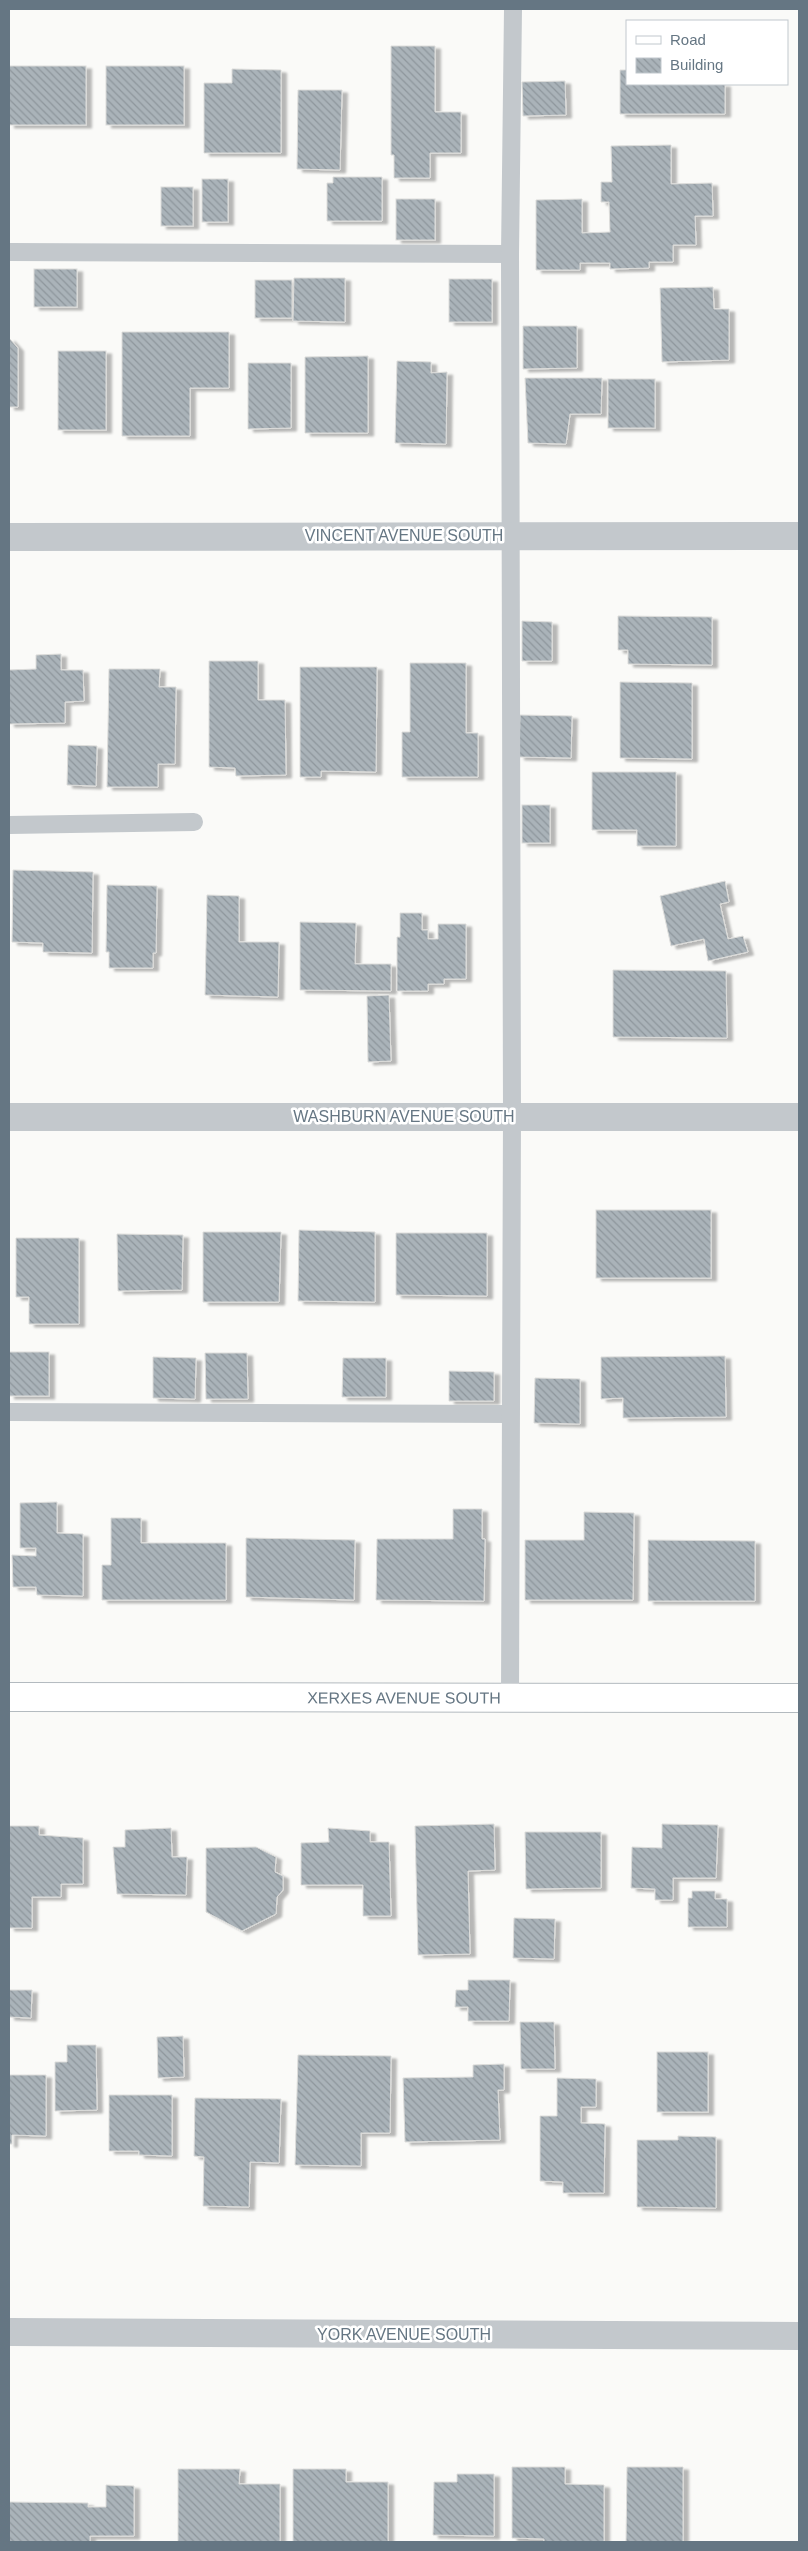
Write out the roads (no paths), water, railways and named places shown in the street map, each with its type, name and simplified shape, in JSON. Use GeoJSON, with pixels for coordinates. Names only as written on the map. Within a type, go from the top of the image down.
{"type":"FeatureCollection","features":[{"type":"Feature","properties":{"kind":"street","name":"VINCENT AVENUE SOUTH"},"geometry":{"type":"LineString","coordinates":[[9,537],[510,534],[799,536]]}},
{"type":"Feature","properties":{"kind":"street","name":"WASHBURN AVENUE SOUTH"},"geometry":{"type":"LineString","coordinates":[[9,1116],[799,1118]]}},
{"type":"Feature","properties":{"kind":"street","name":"XERXES AVENUE SOUTH"},"geometry":{"type":"LineString","coordinates":[[9,1697],[799,1698]]}},
{"type":"Feature","properties":{"kind":"street","name":"YORK AVENUE SOUTH"},"geometry":{"type":"LineString","coordinates":[[9,2332],[799,2336]]}},
{"type":"Feature","properties":{"kind":"lane"},"geometry":{"type":"LineString","coordinates":[[510,1699],[512,1116],[510,254],[513,9]]}},
{"type":"Feature","properties":{"kind":"lane"},"geometry":{"type":"LineString","coordinates":[[9,252],[510,254]]}},
{"type":"Feature","properties":{"kind":"lane"},"geometry":{"type":"LineString","coordinates":[[9,825],[194,822]]}},
{"type":"Feature","properties":{"kind":"lane"},"geometry":{"type":"LineString","coordinates":[[9,1412],[510,1414]]}}]}
